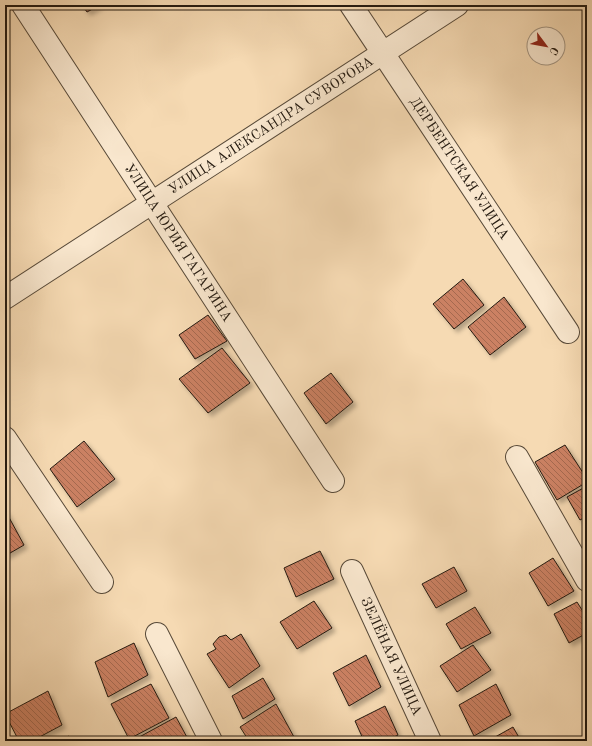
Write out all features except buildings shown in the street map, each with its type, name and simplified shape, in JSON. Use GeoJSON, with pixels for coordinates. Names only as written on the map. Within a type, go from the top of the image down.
{"type":"FeatureCollection","features":[{"type":"Feature","properties":{"kind":"street","name":"УЛИЦА ЮРИЯ ГАГАРИНА"},"geometry":{"type":"LineString","coordinates":[[23,5],[333,480]]}},
{"type":"Feature","properties":{"kind":"street","name":"ДЕРБЕНТСКАЯ УЛИЦА"},"geometry":{"type":"LineString","coordinates":[[351,5],[568,332]]}},
{"type":"Feature","properties":{"kind":"street","name":"УЛИЦА АЛЕКСАНДРА СУВОРОВА"},"geometry":{"type":"LineString","coordinates":[[5,298],[457,5]]}},
{"type":"Feature","properties":{"kind":"street"},"geometry":{"type":"LineString","coordinates":[[5,438],[102,582]]}},
{"type":"Feature","properties":{"kind":"street"},"geometry":{"type":"LineString","coordinates":[[517,457],[587,580]]}},
{"type":"Feature","properties":{"kind":"street","name":"ЗЕЛЁНАЯ УЛИЦА"},"geometry":{"type":"LineString","coordinates":[[352,571],[430,741]]}},
{"type":"Feature","properties":{"kind":"street"},"geometry":{"type":"LineString","coordinates":[[157,634],[211,741]]}}]}
